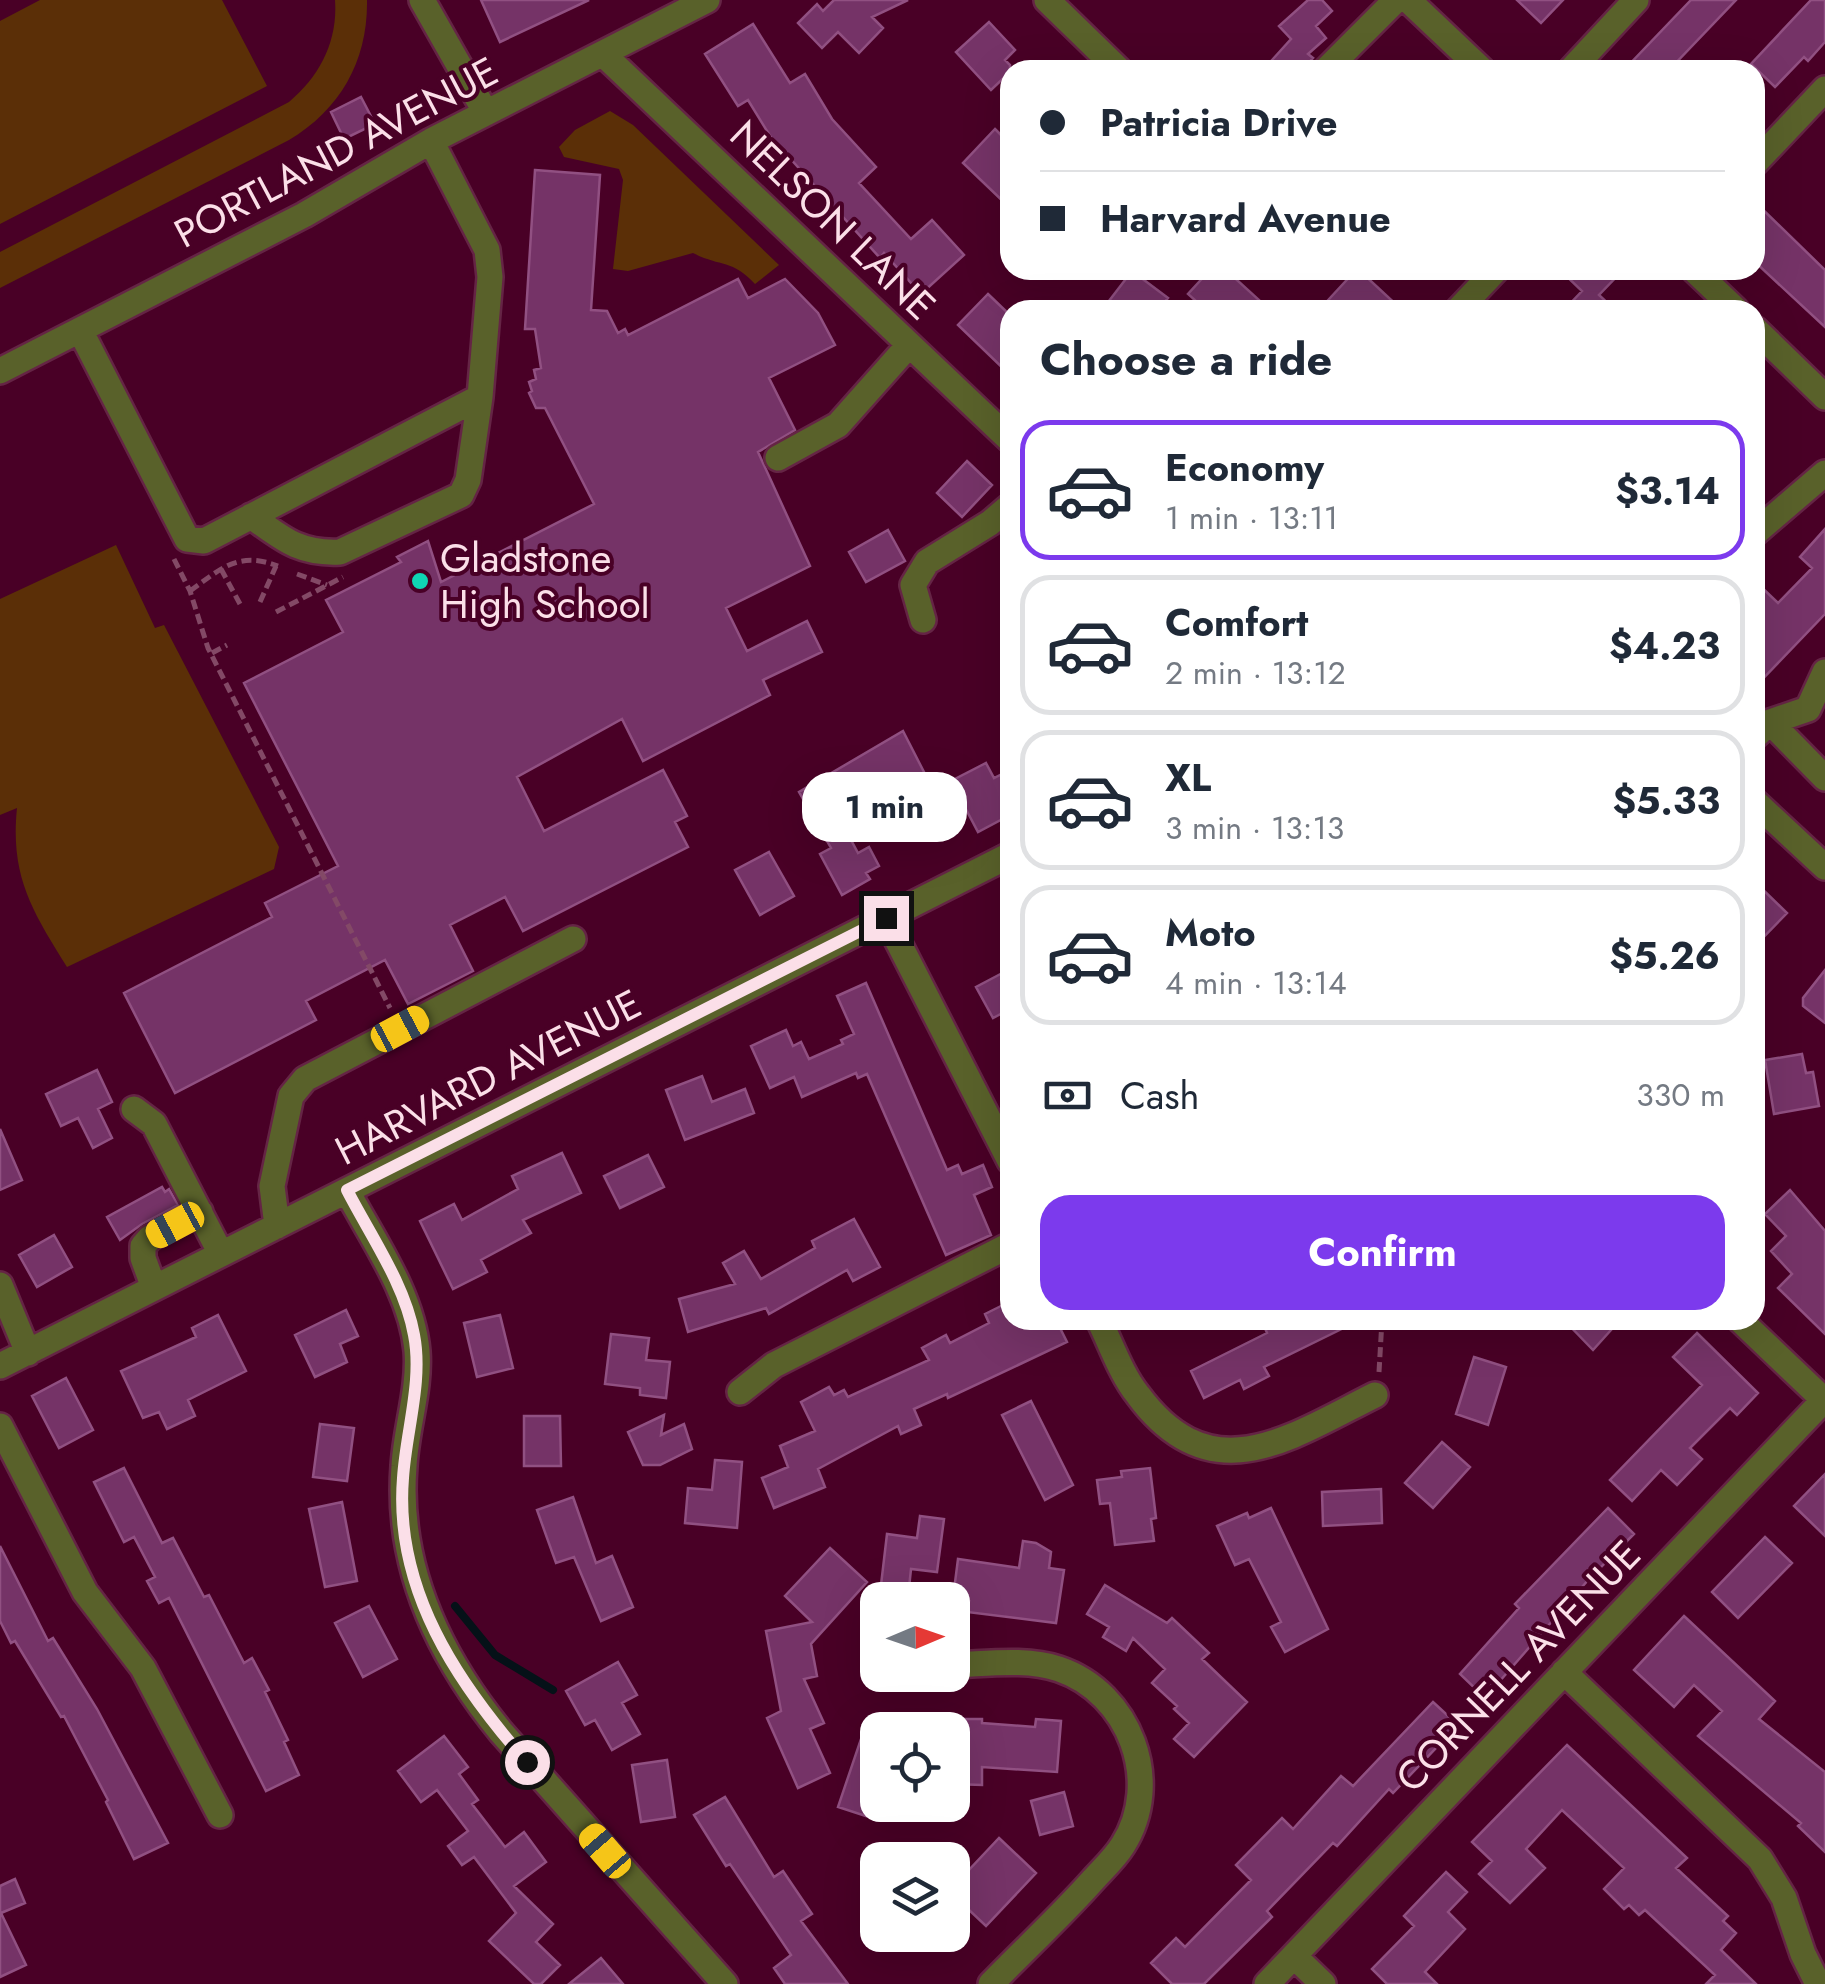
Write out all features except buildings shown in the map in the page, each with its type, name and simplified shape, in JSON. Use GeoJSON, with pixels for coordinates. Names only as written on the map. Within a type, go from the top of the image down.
{"type":"FeatureCollection","features":[{"type":"Feature","properties":{"kind":"street"},"geometry":{"type":"LineString","coordinates":[[422,0],[486,113]]}},
{"type":"Feature","properties":{"kind":"street","name":"PORTLAND AVENUE"},"geometry":{"type":"LineString","coordinates":[[0,371],[304,215],[431,141],[604,54],[677,7],[707,0]]}},
{"type":"Feature","properties":{"kind":"street"},"geometry":{"type":"LineString","coordinates":[[1048,0],[1109,60]]}},
{"type":"Feature","properties":{"kind":"street"},"geometry":{"type":"LineString","coordinates":[[1336,60],[1396,0]]}},
{"type":"Feature","properties":{"kind":"street"},"geometry":{"type":"LineString","coordinates":[[1408,0],[1471,60]]}},
{"type":"Feature","properties":{"kind":"street"},"geometry":{"type":"LineString","coordinates":[[1580,60],[1636,0]]}},
{"type":"Feature","properties":{"kind":"street","name":"NELSON LANE"},"geometry":{"type":"LineString","coordinates":[[604,54],[1000,430]]}},
{"type":"Feature","properties":{"kind":"street"},"geometry":{"type":"LineString","coordinates":[[1765,152],[1825,89]]}},
{"type":"Feature","properties":{"kind":"street"},"geometry":{"type":"LineString","coordinates":[[251,516],[295,547],[319,553],[340,552],[460,495],[468,480],[480,397],[490,276],[487,250],[431,141]]}},
{"type":"Feature","properties":{"kind":"street"},"geometry":{"type":"LineString","coordinates":[[1468,300],[1486,280]]}},
{"type":"Feature","properties":{"kind":"street"},"geometry":{"type":"LineString","coordinates":[[1704,280],[1726,300]]}},
{"type":"Feature","properties":{"kind":"street"},"geometry":{"type":"LineString","coordinates":[[80,330],[186,539],[204,540],[480,397]]}},
{"type":"Feature","properties":{"kind":"street"},"geometry":{"type":"LineString","coordinates":[[1765,339],[1825,396]]}},
{"type":"Feature","properties":{"kind":"street"},"geometry":{"type":"LineString","coordinates":[[778,458],[838,425],[909,344]]}},
{"type":"Feature","properties":{"kind":"street"},"geometry":{"type":"LineString","coordinates":[[1765,524],[1825,472]]}},
{"type":"Feature","properties":{"kind":"street"},"geometry":{"type":"LineString","coordinates":[[923,620],[913,586],[922,567],[1000,513]]}},
{"type":"Feature","properties":{"kind":"street"},"geometry":{"type":"LineString","coordinates":[[1765,728],[1816,718],[1825,672]]}},
{"type":"Feature","properties":{"kind":"street"},"geometry":{"type":"LineString","coordinates":[[1765,731],[1825,778]]}},
{"type":"Feature","properties":{"kind":"street"},"geometry":{"type":"LineString","coordinates":[[1765,811],[1825,867]]}},
{"type":"Feature","properties":{"kind":"street","name":"HARVARD AVENUE"},"geometry":{"type":"LineString","coordinates":[[0,1366],[1000,861]]}},
{"type":"Feature","properties":{"kind":"street"},"geometry":{"type":"LineString","coordinates":[[886,918],[1000,1141]]}},
{"type":"Feature","properties":{"kind":"street"},"geometry":{"type":"LineString","coordinates":[[277,1226],[272,1186],[291,1096],[305,1079],[573,939]]}},
{"type":"Feature","properties":{"kind":"street"},"geometry":{"type":"LineString","coordinates":[[134,1109],[154,1124],[221,1254]]}},
{"type":"Feature","properties":{"kind":"street"},"geometry":{"type":"LineString","coordinates":[[347,1190],[400,1292],[414,1330],[417,1371],[402,1487],[410,1556],[430,1622],[469,1693],[725,1984]]}},
{"type":"Feature","properties":{"kind":"street"},"geometry":{"type":"LineString","coordinates":[[154,1288],[143,1258],[143,1246],[150,1238],[200,1212]]}},
{"type":"Feature","properties":{"kind":"street"},"geometry":{"type":"LineString","coordinates":[[740,1392],[774,1365],[1000,1250]]}},
{"type":"Feature","properties":{"kind":"street"},"geometry":{"type":"LineString","coordinates":[[0,1285],[28,1352]]}},
{"type":"Feature","properties":{"kind":"street"},"geometry":{"type":"LineString","coordinates":[[1104,1330],[1135,1393],[1166,1429],[1186,1442],[1232,1450],[1258,1448],[1284,1441],[1375,1395]]}},
{"type":"Feature","properties":{"kind":"street"},"geometry":{"type":"LineString","coordinates":[[1750,1330],[1824,1400]]}},
{"type":"Feature","properties":{"kind":"street","name":"CORNELL AVENUE"},"geometry":{"type":"LineString","coordinates":[[1267,1984],[1824,1400]]}},
{"type":"Feature","properties":{"kind":"street"},"geometry":{"type":"LineString","coordinates":[[0,1426],[85,1592],[143,1668],[220,1815]]}},
{"type":"Feature","properties":{"kind":"street"},"geometry":{"type":"LineString","coordinates":[[970,1664],[1024,1663],[1059,1669],[1087,1682],[1110,1703],[1128,1728],[1138,1756],[1139,1803],[1122,1846],[991,1984]]}},
{"type":"Feature","properties":{"kind":"street"},"geometry":{"type":"LineString","coordinates":[[1564,1672],[1760,1859],[1784,1898],[1818,1984]]}},
{"type":"Feature","properties":{"kind":"street"},"geometry":{"type":"LineString","coordinates":[[1294,1956],[1323,1984]]}},
{"type":"Feature","properties":{"kind":"path"},"geometry":{"type":"LineString","coordinates":[[173,557],[190,591],[212,654],[400,1029]]}},
{"type":"Feature","properties":{"kind":"path"},"geometry":{"type":"LineString","coordinates":[[190,591],[221,568],[256,558],[327,585]]}},
{"type":"Feature","properties":{"kind":"path"},"geometry":{"type":"LineString","coordinates":[[260,602],[276,566]]}},
{"type":"Feature","properties":{"kind":"path"},"geometry":{"type":"LineString","coordinates":[[221,568],[240,604]]}},
{"type":"Feature","properties":{"kind":"path"},"geometry":{"type":"LineString","coordinates":[[212,654],[227,645]]}},
{"type":"Feature","properties":{"kind":"path"},"geometry":{"type":"LineString","coordinates":[[1375,1395],[1382,1330]]}},
{"type":"Feature","properties":{"kind":"shaded area"},"geometry":{"type":"Polygon","coordinates":[[[40,0],[222,0],[267,86],[0,224],[0,21],[40,0]]]}},
{"type":"Feature","properties":{"kind":"shaded area"},"geometry":{"type":"Polygon","coordinates":[[[335,0],[367,0],[363,43],[337,98],[307,128],[0,288],[0,252],[289,102],[310,81],[325,57],[333,30],[335,0]]]}},
{"type":"Feature","properties":{"kind":"shaded area"},"geometry":{"type":"Polygon","coordinates":[[[610,111],[633,125],[779,265],[755,284],[732,267],[693,253],[628,271],[613,269],[623,180],[619,169],[564,157],[559,147],[575,130],[610,111]]]}},
{"type":"Feature","properties":{"kind":"shaded area"},"geometry":{"type":"Polygon","coordinates":[[[116,545],[155,628],[164,625],[279,847],[274,869],[67,967],[26,892],[17,854],[17,808],[0,815],[0,599],[116,545]]]}},
{"type":"Feature","properties":{"kind":"waterway"},"geometry":{"type":"LineString","coordinates":[[455,1606],[495,1655],[553,1690]]}},
{"type":"Feature","properties":{"kind":"place","name":"Gladstone High School"},"geometry":{"type":"Point","coordinates":[420,581]}},
{"type":"Feature","properties":{"kind":"route"},"geometry":{"type":"LineString","coordinates":[[527,1762],[469,1693],[445,1654],[418,1589],[404,1521],[402,1487],[417,1371],[414,1330],[400,1292],[347,1190],[886,918]]}}]}
